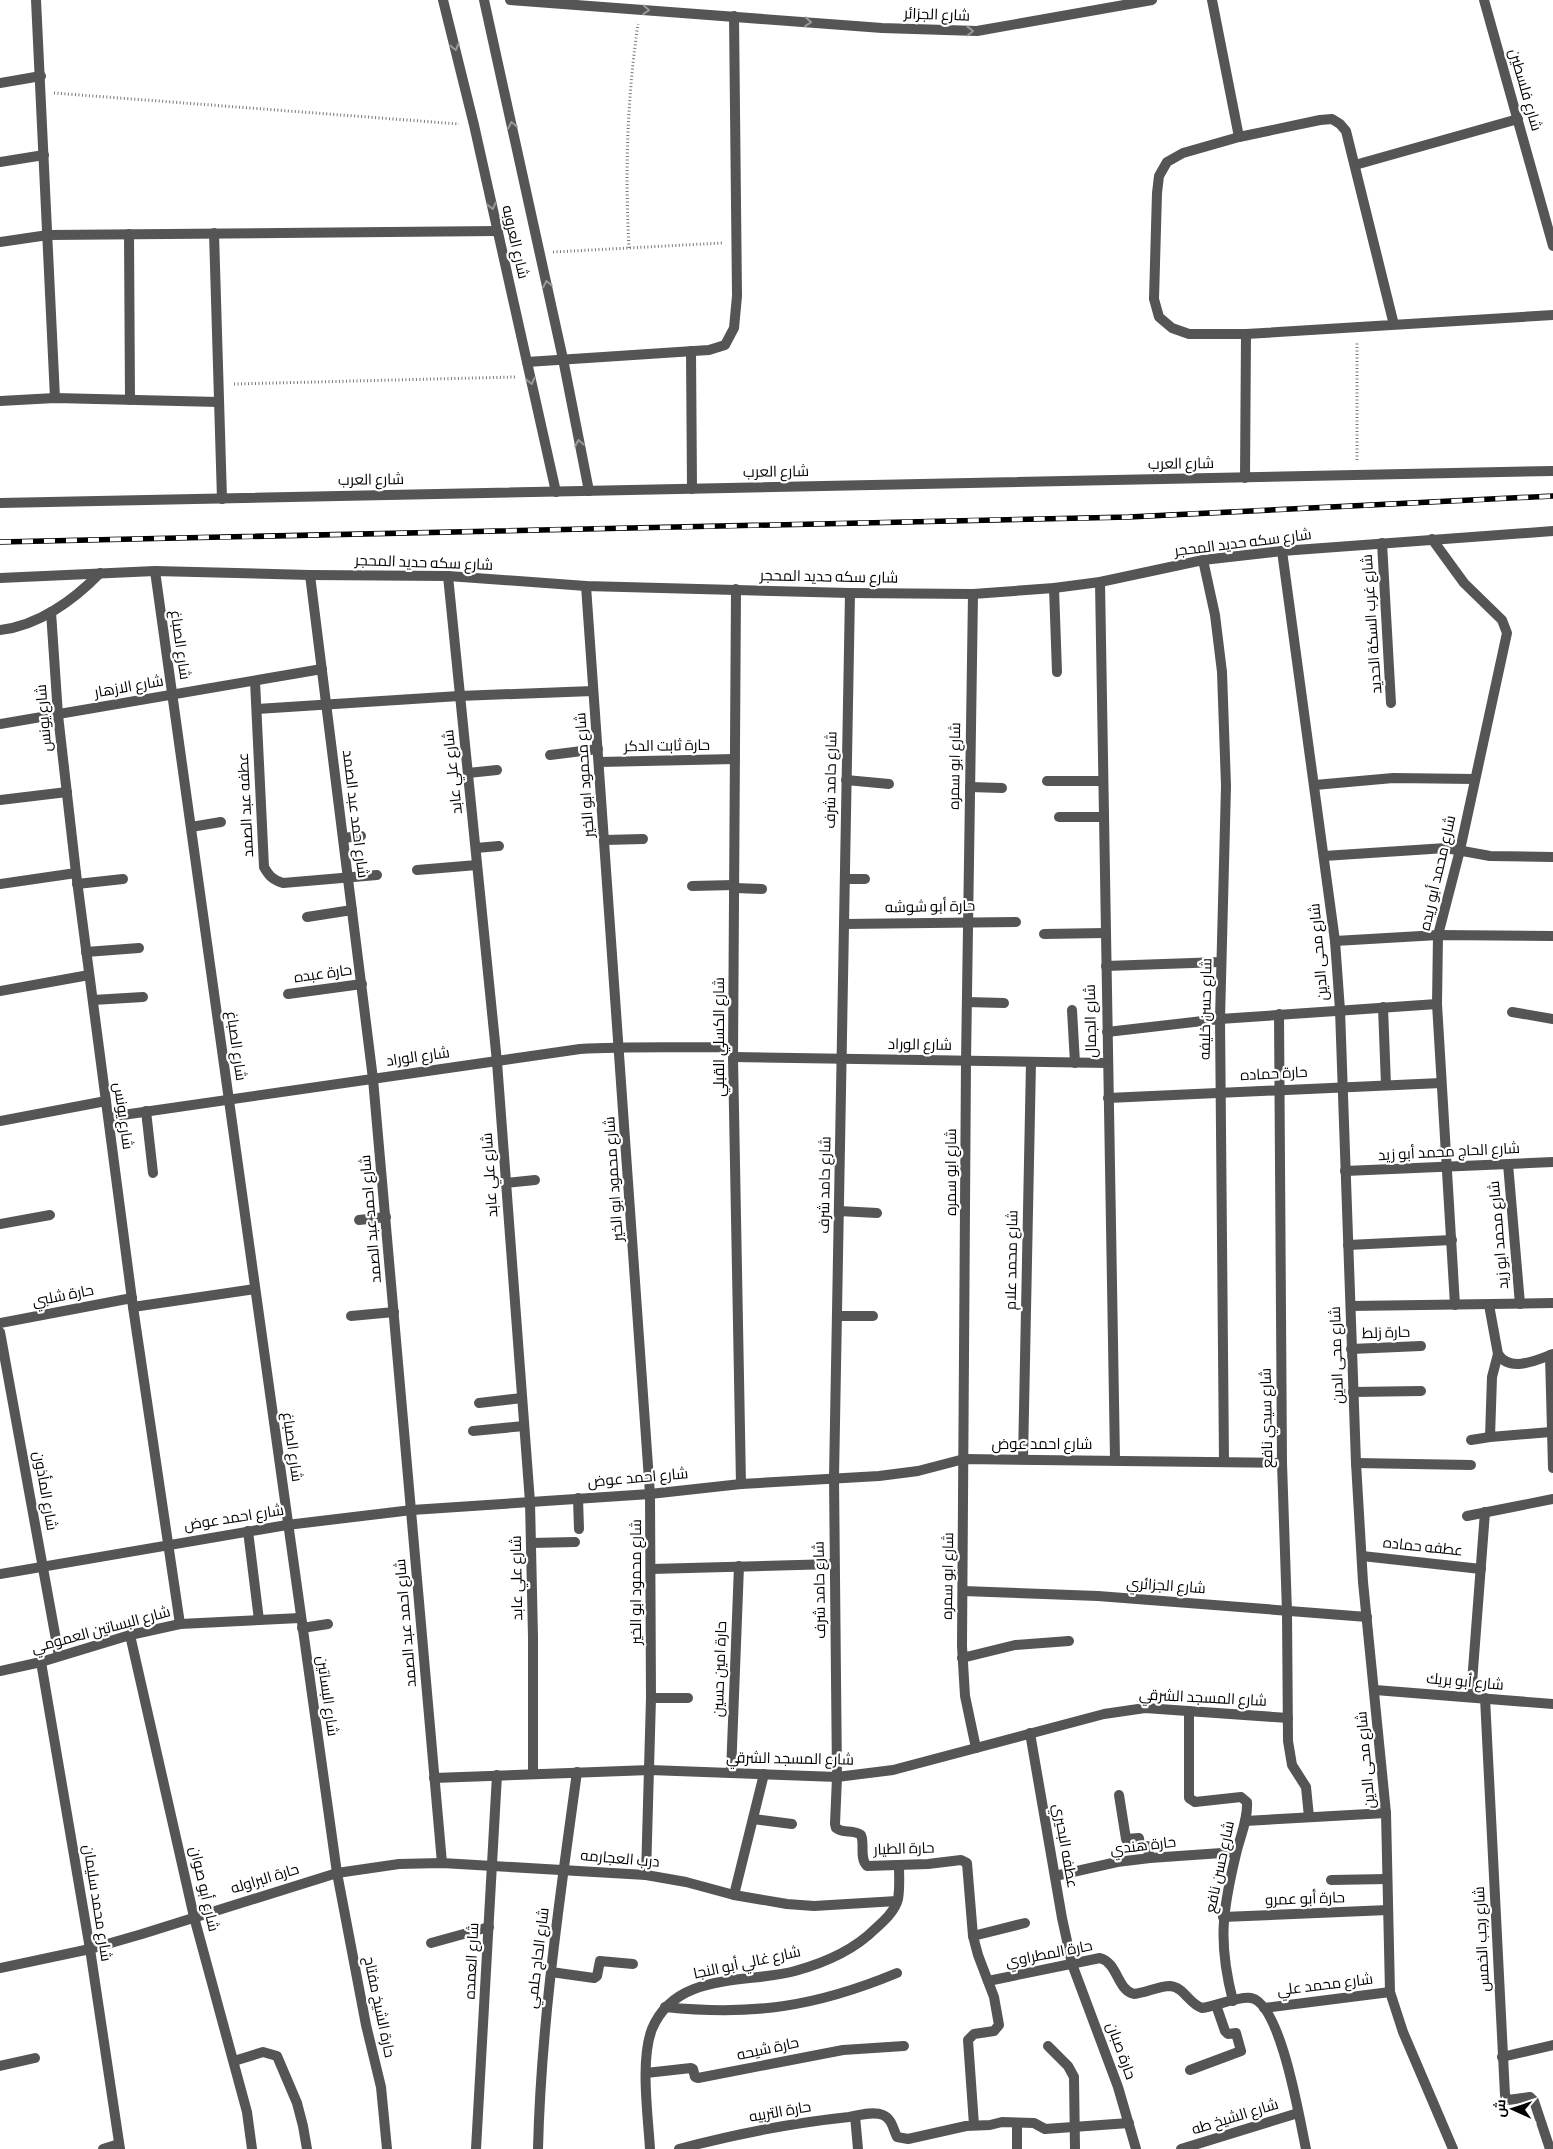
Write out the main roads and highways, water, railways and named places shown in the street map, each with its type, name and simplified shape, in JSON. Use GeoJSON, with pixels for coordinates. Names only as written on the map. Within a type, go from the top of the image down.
{"type":"FeatureCollection","features":[{"type":"Feature","properties":{"kind":"railway"},"geometry":{"type":"LineString","coordinates":[[0,542],[1129,517],[1553,496]]}}]}
